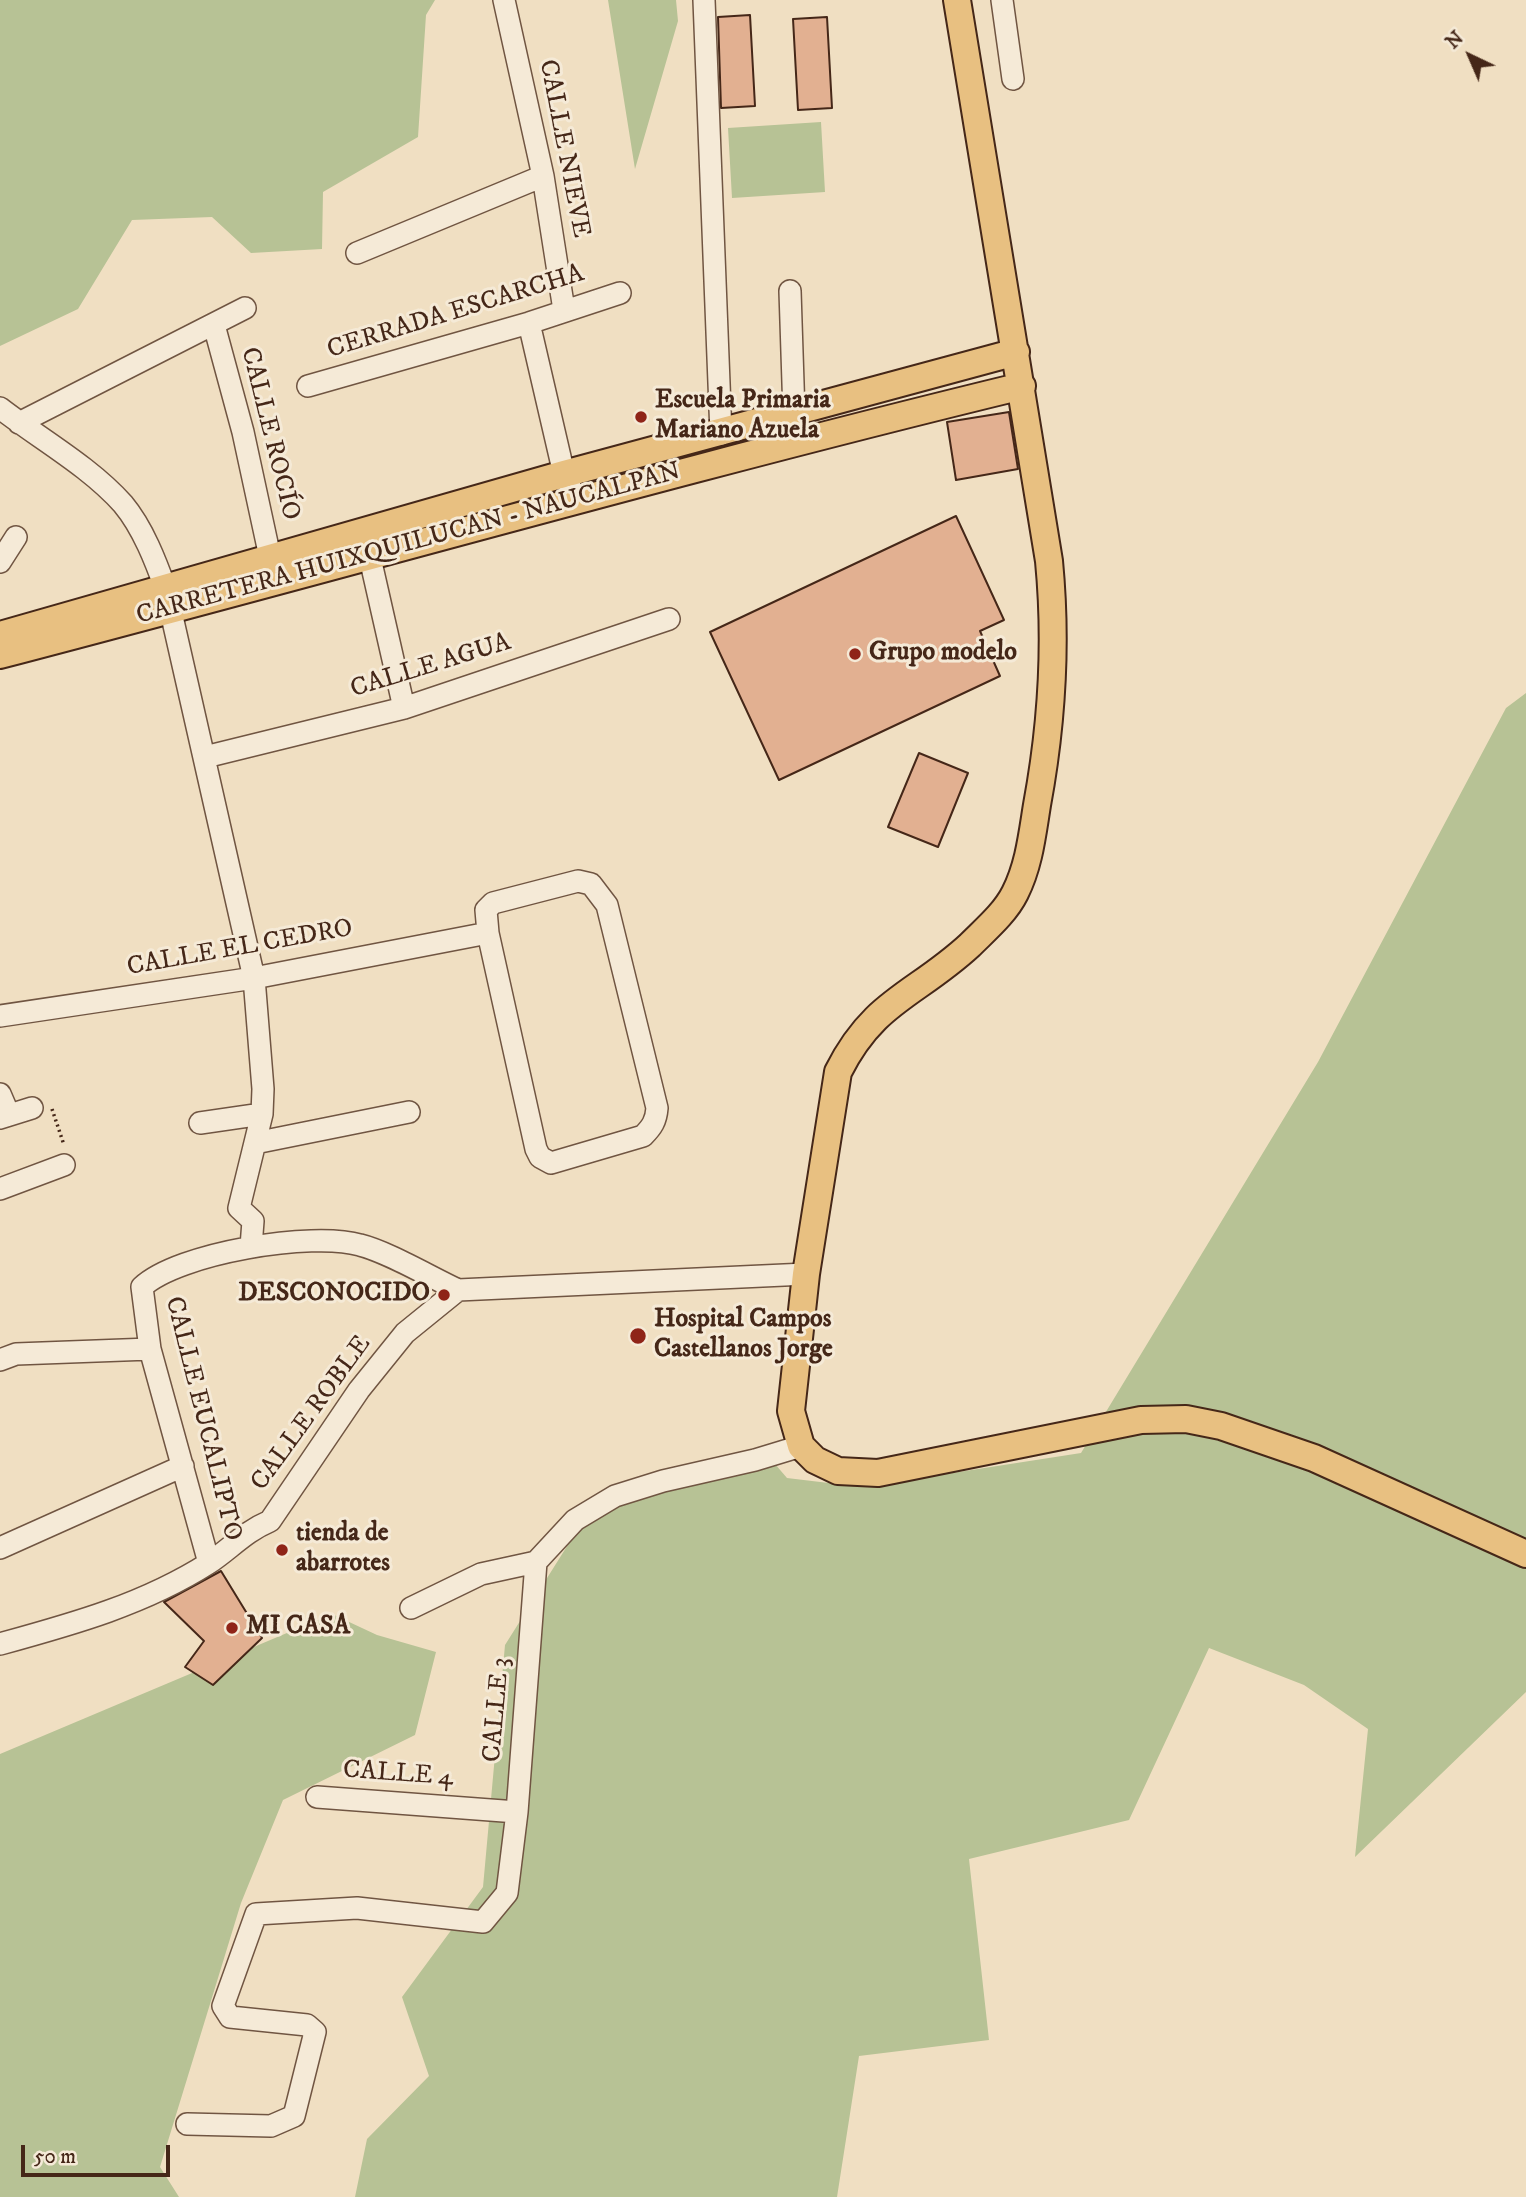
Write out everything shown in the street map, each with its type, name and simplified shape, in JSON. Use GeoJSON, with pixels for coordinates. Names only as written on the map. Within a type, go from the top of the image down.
{"type":"FeatureCollection","features":[{"type":"Feature","properties":{"kind":"main road"},"geometry":{"type":"LineString","coordinates":[[957,0],[1022,386],[1055,620],[1050,720],[1027,866],[1014,896],[996,919],[965,949],[870,1021],[852,1045],[838,1072],[806,1274],[791,1411],[801,1446],[815,1460],[838,1471],[878,1473],[1142,1420],[1186,1419],[1221,1426],[1314,1458],[1526,1554]]}},
{"type":"Feature","properties":{"kind":"main road","name":"CARRETERA HUIXQUILUCAN - NAUCALPAN"},"geometry":{"type":"LineString","coordinates":[[0,655],[169,600],[270,557],[1016,352]]}},
{"type":"Feature","properties":{"kind":"main road","name":"CARRETERA HUIXQUILUCAN - NAUCALPAN"},"geometry":{"type":"LineString","coordinates":[[0,635],[370,558],[576,499],[1022,386]]}},
{"type":"Feature","properties":{"kind":"street","name":"CALLE NIEVE"},"geometry":{"type":"LineString","coordinates":[[504,0],[543,176],[564,310]]}},
{"type":"Feature","properties":{"kind":"street"},"geometry":{"type":"LineString","coordinates":[[704,0],[721,434]]}},
{"type":"Feature","properties":{"kind":"street"},"geometry":{"type":"LineString","coordinates":[[1002,0],[1013,79]]}},
{"type":"Feature","properties":{"kind":"street"},"geometry":{"type":"LineString","coordinates":[[357,253],[543,176]]}},
{"type":"Feature","properties":{"kind":"street"},"geometry":{"type":"LineString","coordinates":[[790,290],[794,414]]}},
{"type":"Feature","properties":{"kind":"street","name":"CERRADA ESCARCHA"},"geometry":{"type":"LineString","coordinates":[[308,386],[530,323],[620,293]]}},
{"type":"Feature","properties":{"kind":"street"},"geometry":{"type":"LineString","coordinates":[[19,423],[245,308]]}},
{"type":"Feature","properties":{"kind":"street"},"geometry":{"type":"LineString","coordinates":[[530,323],[565,474],[576,499]]}},
{"type":"Feature","properties":{"kind":"street","name":"CALLE ROCÍO"},"geometry":{"type":"LineString","coordinates":[[214,325],[243,432],[270,557]]}},
{"type":"Feature","properties":{"kind":"street"},"geometry":{"type":"LineString","coordinates":[[0,408],[102,484],[125,507],[156,560],[169,600],[254,978],[263,1089],[262,1114],[239,1208],[253,1221],[251,1247]]}},
{"type":"Feature","properties":{"kind":"street"},"geometry":{"type":"LineString","coordinates":[[0,562],[16,537]]}},
{"type":"Feature","properties":{"kind":"street"},"geometry":{"type":"LineString","coordinates":[[370,558],[404,708]]}},
{"type":"Feature","properties":{"kind":"street","name":"CALLE AGUA"},"geometry":{"type":"LineString","coordinates":[[205,757],[404,708],[669,619]]}},
{"type":"Feature","properties":{"kind":"street"},"geometry":{"type":"LineString","coordinates":[[578,881],[591,884],[601,894],[607,905],[657,1108],[653,1127],[643,1136],[551,1163],[540,1157],[488,933],[486,910],[493,903],[578,881]]}},
{"type":"Feature","properties":{"kind":"street","name":"CALLE EL CEDRO"},"geometry":{"type":"LineString","coordinates":[[0,1016],[254,978],[488,933]]}},
{"type":"Feature","properties":{"kind":"street"},"geometry":{"type":"LineString","coordinates":[[0,1094],[5,1117],[32,1108]]}},
{"type":"Feature","properties":{"kind":"street"},"geometry":{"type":"LineString","coordinates":[[255,1143],[409,1112]]}},
{"type":"Feature","properties":{"kind":"street"},"geometry":{"type":"LineString","coordinates":[[200,1123],[262,1114]]}},
{"type":"Feature","properties":{"kind":"street"},"geometry":{"type":"LineString","coordinates":[[0,1189],[64,1165]]}},
{"type":"Feature","properties":{"kind":"street","name":"CALLE EUCALIPTO"},"geometry":{"type":"LineString","coordinates":[[209,1563],[150,1349],[142,1287],[184,1264],[251,1247],[332,1239],[362,1245],[458,1290]]}},
{"type":"Feature","properties":{"kind":"street"},"geometry":{"type":"LineString","coordinates":[[458,1290],[806,1274]]}},
{"type":"Feature","properties":{"kind":"street","name":"CALLE ROBLE"},"geometry":{"type":"LineString","coordinates":[[0,1644],[121,1608],[209,1563],[252,1528],[270,1521],[359,1390],[405,1333],[458,1290]]}},
{"type":"Feature","properties":{"kind":"street"},"geometry":{"type":"LineString","coordinates":[[0,1360],[16,1354],[150,1349]]}},
{"type":"Feature","properties":{"kind":"street"},"geometry":{"type":"LineString","coordinates":[[411,1608],[481,1574],[537,1562],[575,1520],[615,1496],[801,1446]]}},
{"type":"Feature","properties":{"kind":"street"},"geometry":{"type":"LineString","coordinates":[[0,1548],[183,1466]]}},
{"type":"Feature","properties":{"kind":"street","name":"CALLE 3"},"geometry":{"type":"LineString","coordinates":[[187,2124],[271,2126],[294,2116],[315,2032],[307,2025],[230,2017],[223,2006],[256,1914],[357,1908],[483,1922],[507,1893],[517,1812],[537,1562]]}},
{"type":"Feature","properties":{"kind":"street","name":"CALLE 4"},"geometry":{"type":"LineString","coordinates":[[317,1797],[517,1812]]}},
{"type":"Feature","properties":{"kind":"path"},"geometry":{"type":"LineString","coordinates":[[32,1108],[51,1105],[69,1156],[64,1165]]}},
{"type":"Feature","properties":{"kind":"green space"},"geometry":{"type":"Polygon","coordinates":[[[0,0],[435,0],[426,15],[418,137],[323,192],[322,249],[251,253],[212,217],[132,220],[78,309],[0,346],[0,0]]]}},
{"type":"Feature","properties":{"kind":"green space"},"geometry":{"type":"Polygon","coordinates":[[[608,0],[676,0],[678,21],[635,169],[608,0]]]}},
{"type":"Feature","properties":{"kind":"green space"},"geometry":{"type":"Polygon","coordinates":[[[821,122],[825,192],[732,198],[728,128],[821,122]]]}},
{"type":"Feature","properties":{"kind":"green space"},"geometry":{"type":"Polygon","coordinates":[[[1526,693],[1526,1692],[1355,1857],[1368,1729],[1304,1685],[1209,1648],[1129,1820],[969,1859],[989,2040],[859,2056],[837,2197],[355,2197],[367,2139],[429,2076],[402,1997],[483,1887],[505,1645],[586,1516],[763,1450],[787,1478],[862,1487],[1081,1453],[1318,1062],[1506,708],[1526,693]]]}},
{"type":"Feature","properties":{"kind":"green space"},"geometry":{"type":"Polygon","coordinates":[[[332,1614],[377,1635],[436,1652],[415,1735],[283,1800],[241,1903],[160,2167],[179,2197],[0,2197],[0,1754],[332,1614]]]}},
{"type":"Feature","properties":{"kind":"building"},"geometry":{"type":"Polygon","coordinates":[[[750,15],[755,106],[721,108],[718,17],[750,15]]]}},
{"type":"Feature","properties":{"kind":"building"},"geometry":{"type":"Polygon","coordinates":[[[827,17],[832,108],[798,110],[793,19],[827,17]]]}},
{"type":"Feature","properties":{"kind":"building"},"geometry":{"type":"Polygon","coordinates":[[[1009,412],[1018,469],[956,480],[947,422],[1009,412]]]}},
{"type":"Feature","properties":{"kind":"building","name":"Grupo modelo"},"geometry":{"type":"Polygon","coordinates":[[[956,516],[1004,620],[980,631],[1000,676],[779,780],[710,632],[956,516]]]}},
{"type":"Feature","properties":{"kind":"building"},"geometry":{"type":"Polygon","coordinates":[[[919,753],[968,773],[938,847],[888,827],[919,753]]]}},
{"type":"Feature","properties":{"kind":"building","name":"MI CASA"},"geometry":{"type":"Polygon","coordinates":[[[221,1571],[262,1638],[213,1685],[185,1667],[204,1641],[164,1602],[221,1571]]]}},
{"type":"Feature","properties":{"kind":"place","name":"Escuela Primaria Mariano Azuela"},"geometry":{"type":"Point","coordinates":[641,417]}},
{"type":"Feature","properties":{"kind":"place","name":"Grupo modelo"},"geometry":{"type":"Point","coordinates":[855,654]}},
{"type":"Feature","properties":{"kind":"place","name":"DESCONOCIDO"},"geometry":{"type":"Point","coordinates":[444,1295]}},
{"type":"Feature","properties":{"kind":"place","name":"Hospital Campos Castellanos Jorge"},"geometry":{"type":"Point","coordinates":[638,1336]}},
{"type":"Feature","properties":{"kind":"place","name":"tienda de abarrotes"},"geometry":{"type":"Point","coordinates":[282,1550]}},
{"type":"Feature","properties":{"kind":"place","name":"MI CASA"},"geometry":{"type":"Point","coordinates":[232,1628]}}]}
